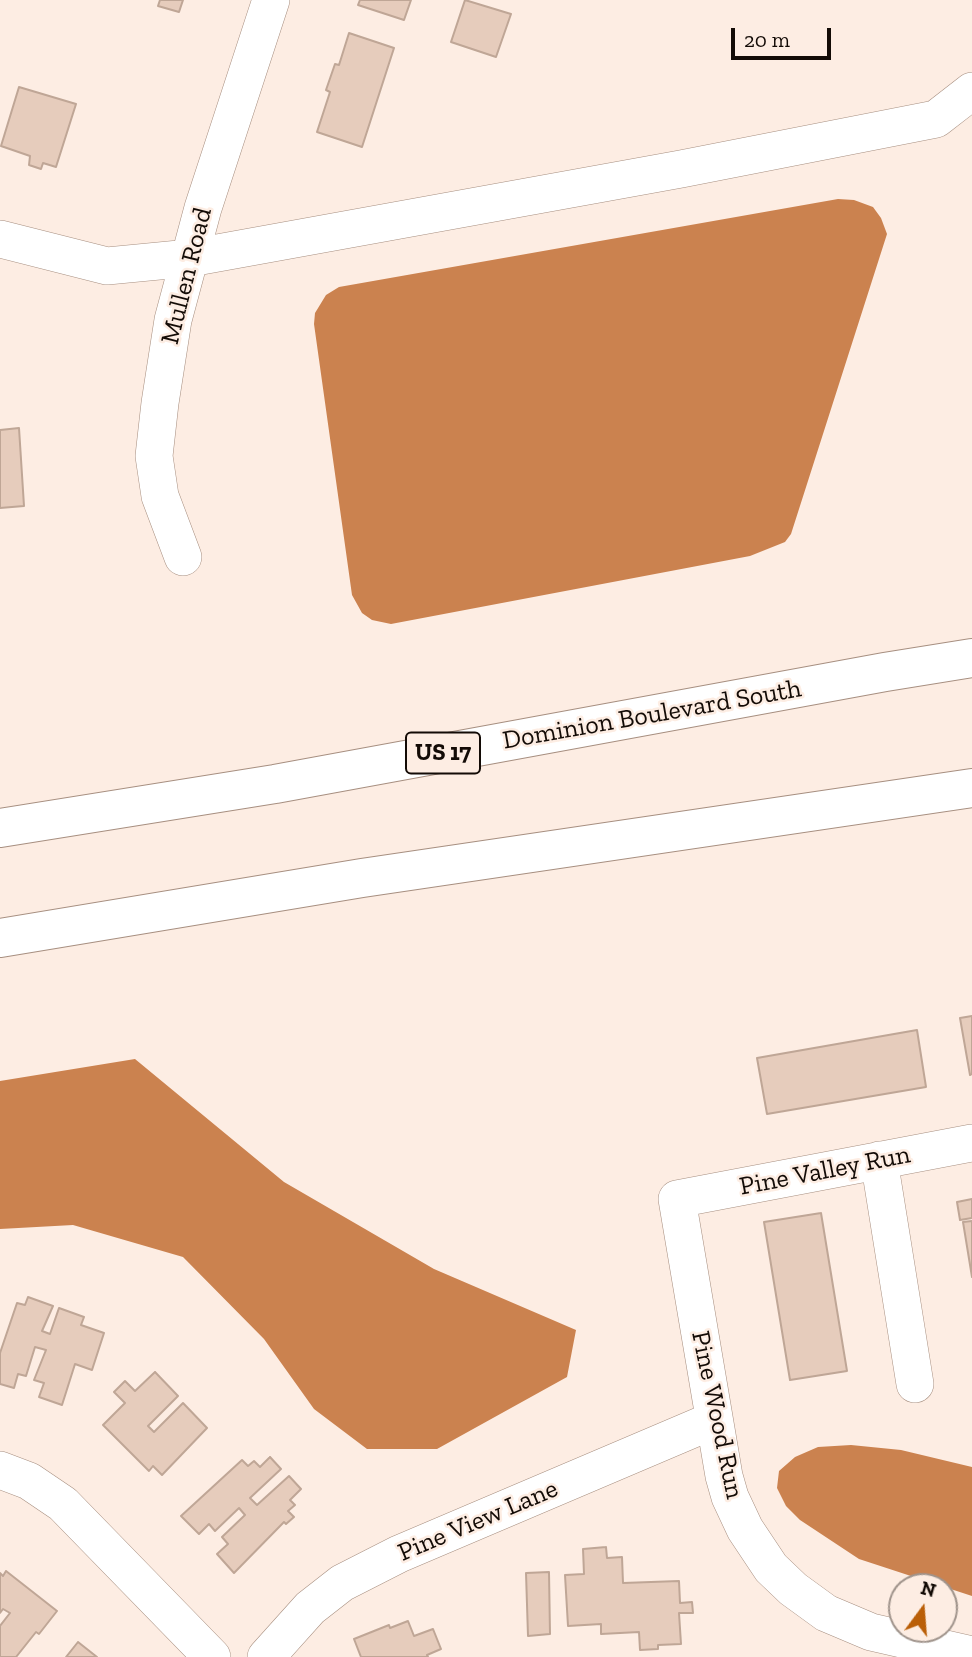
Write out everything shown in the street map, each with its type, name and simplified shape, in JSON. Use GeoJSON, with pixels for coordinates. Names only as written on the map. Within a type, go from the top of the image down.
{"type":"FeatureCollection","features":[{"type":"Feature","properties":{"kind":"highway"},"geometry":{"type":"LineString","coordinates":[[885,672],[972,652]]}},
{"type":"Feature","properties":{"kind":"highway","name":"Dominion Boulevard South"},"geometry":{"type":"LineString","coordinates":[[0,828],[275,784],[972,658]]}},
{"type":"Feature","properties":{"kind":"highway"},"geometry":{"type":"LineString","coordinates":[[0,938],[362,878],[972,788]]}},
{"type":"Feature","properties":{"kind":"street","name":"Mullen Road"},"geometry":{"type":"LineString","coordinates":[[183,556],[160,496],[154,456],[173,320],[203,208],[271,0]]}},
{"type":"Feature","properties":{"kind":"street"},"geometry":{"type":"LineString","coordinates":[[0,239],[107,266],[190,258],[681,169],[936,119],[972,91]]}},
{"type":"Feature","properties":{"kind":"street","name":"Pine Valley Run"},"geometry":{"type":"LineString","coordinates":[[677,1199],[972,1143]]}},
{"type":"Feature","properties":{"kind":"street"},"geometry":{"type":"LineString","coordinates":[[880,1160],[915,1384]]}},
{"type":"Feature","properties":{"kind":"street","name":"Pine Wood Run"},"geometry":{"type":"LineString","coordinates":[[677,1199],[723,1476],[740,1518],[771,1568],[793,1589],[826,1612],[871,1632],[972,1655]]}},
{"type":"Feature","properties":{"kind":"street","name":"Pine View Lane"},"geometry":{"type":"LineString","coordinates":[[266,1657],[310,1608],[342,1583],[399,1554],[713,1420]]}},
{"type":"Feature","properties":{"kind":"street"},"geometry":{"type":"LineString","coordinates":[[0,1470],[29,1481],[63,1504],[212,1657]]}},
{"type":"Feature","properties":{"kind":"shaded area"},"geometry":{"type":"Polygon","coordinates":[[[838,199],[854,200],[873,207],[887,234],[791,534],[785,542],[750,556],[391,624],[372,620],[362,613],[352,595],[314,324],[315,313],[326,295],[339,287],[838,199]]]}},
{"type":"Feature","properties":{"kind":"shaded area"},"geometry":{"type":"Polygon","coordinates":[[[135,1059],[284,1182],[434,1269],[576,1330],[567,1377],[437,1449],[367,1449],[314,1409],[264,1339],[183,1257],[73,1225],[0,1229],[0,1081],[135,1059]]]}},
{"type":"Feature","properties":{"kind":"shaded area"},"geometry":{"type":"Polygon","coordinates":[[[851,1445],[901,1450],[972,1467],[972,1596],[958,1591],[958,1573],[902,1573],[859,1559],[800,1520],[786,1506],[777,1488],[779,1471],[795,1457],[818,1447],[851,1445]]]}},
{"type":"Feature","properties":{"kind":"building"},"geometry":{"type":"Polygon","coordinates":[[[160,0],[183,0],[179,12],[158,6],[160,0]]]}},
{"type":"Feature","properties":{"kind":"building"},"geometry":{"type":"Polygon","coordinates":[[[360,0],[411,0],[404,20],[358,5],[360,0]]]}},
{"type":"Feature","properties":{"kind":"building"},"geometry":{"type":"Polygon","coordinates":[[[465,0],[511,14],[496,57],[451,42],[465,0]]]}},
{"type":"Feature","properties":{"kind":"building"},"geometry":{"type":"Polygon","coordinates":[[[349,33],[394,48],[362,147],[317,132],[330,92],[326,90],[335,64],[339,65],[349,33]]]}},
{"type":"Feature","properties":{"kind":"building"},"geometry":{"type":"Polygon","coordinates":[[[19,87],[76,104],[56,167],[43,163],[41,169],[29,165],[30,156],[1,146],[19,87]]]}},
{"type":"Feature","properties":{"kind":"building"},"geometry":{"type":"Polygon","coordinates":[[[19,428],[24,506],[0,508],[0,430],[19,428]]]}},
{"type":"Feature","properties":{"kind":"building"},"geometry":{"type":"Polygon","coordinates":[[[972,1016],[972,1074],[970,1075],[960,1018],[972,1016]]]}},
{"type":"Feature","properties":{"kind":"building"},"geometry":{"type":"Polygon","coordinates":[[[917,1030],[926,1087],[767,1114],[757,1058],[917,1030]]]}},
{"type":"Feature","properties":{"kind":"building"},"geometry":{"type":"Polygon","coordinates":[[[972,1199],[972,1218],[960,1220],[957,1202],[972,1199]]]}},
{"type":"Feature","properties":{"kind":"building"},"geometry":{"type":"Polygon","coordinates":[[[821,1213],[847,1371],[790,1380],[764,1222],[821,1213]]]}},
{"type":"Feature","properties":{"kind":"building"},"geometry":{"type":"Polygon","coordinates":[[[972,1221],[972,1277],[963,1222],[972,1221]]]}},
{"type":"Feature","properties":{"kind":"building"},"geometry":{"type":"Polygon","coordinates":[[[28,1297],[53,1306],[42,1331],[50,1334],[59,1308],[84,1317],[81,1325],[104,1333],[92,1370],[75,1364],[62,1405],[39,1397],[44,1383],[34,1380],[46,1350],[35,1347],[26,1376],[18,1374],[14,1388],[0,1384],[0,1353],[17,1303],[25,1305],[28,1297]]]}},
{"type":"Feature","properties":{"kind":"building"},"geometry":{"type":"Polygon","coordinates":[[[155,1372],[178,1396],[148,1426],[154,1432],[183,1403],[207,1428],[162,1475],[153,1466],[149,1471],[103,1425],[125,1403],[114,1392],[125,1381],[135,1391],[155,1372]]]}},
{"type":"Feature","properties":{"kind":"building"},"geometry":{"type":"Polygon","coordinates":[[[270,1457],[281,1469],[250,1498],[257,1505],[289,1476],[301,1489],[290,1500],[295,1505],[288,1511],[294,1517],[286,1524],[284,1522],[234,1573],[217,1554],[228,1544],[222,1537],[245,1515],[239,1508],[215,1531],[209,1524],[199,1534],[181,1516],[242,1460],[248,1466],[254,1461],[260,1467],[270,1457]]]}},
{"type":"Feature","properties":{"kind":"building"},"geometry":{"type":"Polygon","coordinates":[[[606,1547],[607,1558],[622,1557],[623,1583],[679,1581],[680,1603],[692,1602],[693,1613],[679,1613],[681,1644],[658,1645],[658,1649],[640,1650],[639,1632],[601,1634],[601,1624],[568,1626],[565,1575],[584,1574],[583,1549],[606,1547]]]}},
{"type":"Feature","properties":{"kind":"building"},"geometry":{"type":"Polygon","coordinates":[[[6,1571],[57,1611],[16,1657],[0,1657],[0,1626],[10,1613],[3,1609],[0,1613],[0,1573],[3,1576],[6,1571]]]}},
{"type":"Feature","properties":{"kind":"building"},"geometry":{"type":"Polygon","coordinates":[[[549,1572],[550,1634],[528,1636],[526,1573],[549,1572]]]}},
{"type":"Feature","properties":{"kind":"building"},"geometry":{"type":"Polygon","coordinates":[[[408,1621],[414,1636],[433,1629],[441,1649],[427,1655],[428,1657],[361,1657],[354,1639],[389,1625],[390,1628],[408,1621]]]}},
{"type":"Feature","properties":{"kind":"building"},"geometry":{"type":"Polygon","coordinates":[[[78,1642],[97,1657],[66,1657],[78,1642]]]}}]}
